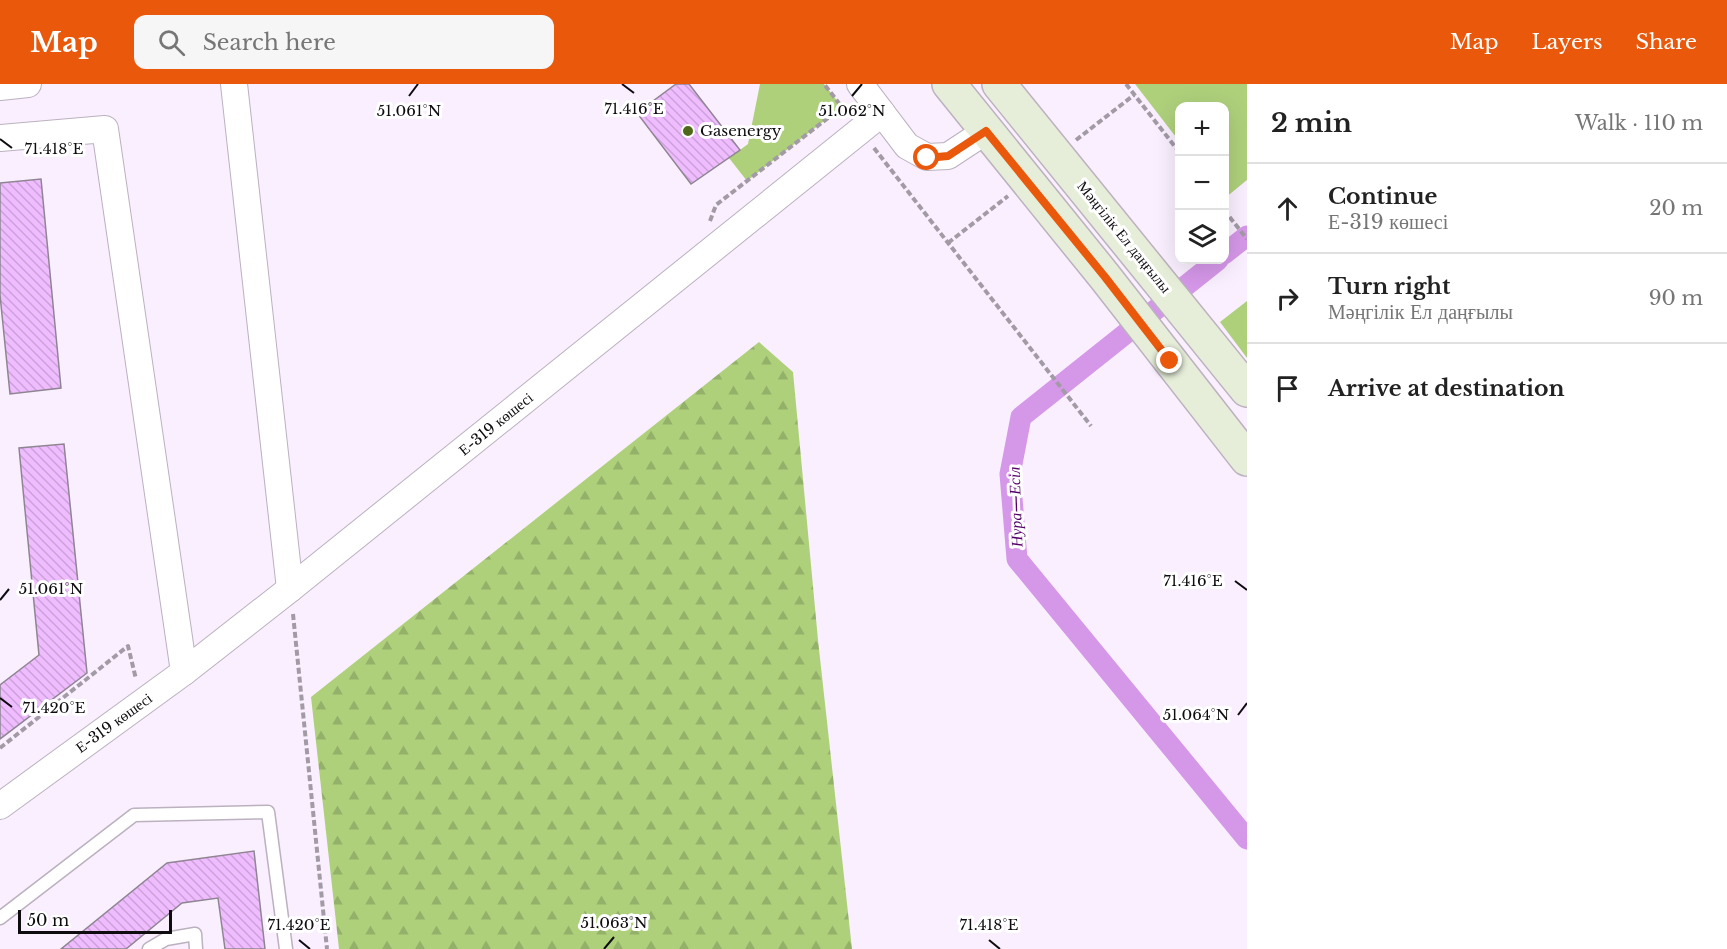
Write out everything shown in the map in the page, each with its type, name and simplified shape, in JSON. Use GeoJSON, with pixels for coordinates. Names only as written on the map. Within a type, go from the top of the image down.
{"type":"FeatureCollection","features":[{"type":"Feature","properties":{"kind":"main road"},"geometry":{"type":"LineString","coordinates":[[949,84],[1105,277],[1247,459]]}},
{"type":"Feature","properties":{"kind":"main road","name":"Мәңгілік Ел даңғылы"},"geometry":{"type":"LineString","coordinates":[[1009,87],[1137,253],[1247,390]]}},
{"type":"Feature","properties":{"kind":"street"},"geometry":{"type":"LineString","coordinates":[[0,87],[28,84]]}},
{"type":"Feature","properties":{"kind":"street"},"geometry":{"type":"LineString","coordinates":[[234,84],[290,589]]}},
{"type":"Feature","properties":{"kind":"street"},"geometry":{"type":"LineString","coordinates":[[860,84],[907,146],[927,158],[948,156],[986,131]]}},
{"type":"Feature","properties":{"kind":"street","name":"Е-319 көшесі"},"geometry":{"type":"LineString","coordinates":[[0,806],[184,672],[290,589],[882,113]]}},
{"type":"Feature","properties":{"kind":"street"},"geometry":{"type":"LineString","coordinates":[[0,138],[105,129],[184,672]]}},
{"type":"Feature","properties":{"kind":"lane"},"geometry":{"type":"LineString","coordinates":[[0,918],[134,815],[268,812],[286,949]]}},
{"type":"Feature","properties":{"kind":"lane"},"geometry":{"type":"LineString","coordinates":[[148,949],[166,939],[195,934],[196,949]]}},
{"type":"Feature","properties":{"kind":"path"},"geometry":{"type":"LineString","coordinates":[[1126,84],[1175,148]]}},
{"type":"Feature","properties":{"kind":"path"},"geometry":{"type":"LineString","coordinates":[[1073,142],[1134,95]]}},
{"type":"Feature","properties":{"kind":"path"},"geometry":{"type":"LineString","coordinates":[[873,147],[1091,426]]}},
{"type":"Feature","properties":{"kind":"path"},"geometry":{"type":"LineString","coordinates":[[948,243],[1008,195]]}},
{"type":"Feature","properties":{"kind":"path"},"geometry":{"type":"LineString","coordinates":[[1229,216],[1247,239]]}},
{"type":"Feature","properties":{"kind":"path"},"geometry":{"type":"LineString","coordinates":[[290,589],[327,949]]}},
{"type":"Feature","properties":{"kind":"path"},"geometry":{"type":"LineString","coordinates":[[0,748],[128,646],[137,686]]}},
{"type":"Feature","properties":{"kind":"green space"},"geometry":{"type":"Polygon","coordinates":[[[760,84],[824,84],[842,107],[747,181],[729,158],[748,144],[760,84]]]}},
{"type":"Feature","properties":{"kind":"green space"},"geometry":{"type":"Polygon","coordinates":[[[1135,84],[1247,84],[1247,180],[1229,195],[1229,102],[1175,102],[1175,136],[1135,84]]]}},
{"type":"Feature","properties":{"kind":"green space"},"geometry":{"type":"Polygon","coordinates":[[[1247,301],[1247,358],[1220,322],[1247,301]]]}},
{"type":"Feature","properties":{"kind":"green space"},"geometry":{"type":"Polygon","coordinates":[[[759,342],[793,372],[818,640],[852,949],[339,949],[311,697],[759,342]]]}},
{"type":"Feature","properties":{"kind":"building","name":"Gasenergy"},"geometry":{"type":"Polygon","coordinates":[[[676,84],[689,84],[740,150],[691,184],[637,113],[676,84]]]}},
{"type":"Feature","properties":{"kind":"building"},"geometry":{"type":"Polygon","coordinates":[[[41,179],[61,388],[10,394],[0,295],[0,183],[41,179]]]}},
{"type":"Feature","properties":{"kind":"building"},"geometry":{"type":"Polygon","coordinates":[[[64,444],[87,673],[0,739],[0,685],[39,655],[19,448],[64,444]]]}},
{"type":"Feature","properties":{"kind":"building"},"geometry":{"type":"Polygon","coordinates":[[[254,851],[265,949],[225,949],[218,898],[182,903],[126,949],[61,949],[167,863],[254,851]]]}},
{"type":"Feature","properties":{"kind":"waterway","name":"Нура—Есіл"},"geometry":{"type":"LineString","coordinates":[[1229,250],[1247,236]]}},
{"type":"Feature","properties":{"kind":"waterway","name":"Нура—Есіл"},"geometry":{"type":"LineString","coordinates":[[1213,264],[1021,417],[1010,474],[1017,559],[1247,839]]}},
{"type":"Feature","properties":{"kind":"place","name":"Gasenergy"},"geometry":{"type":"Point","coordinates":[688,131]}},
{"type":"Feature","properties":{"kind":"route"},"geometry":{"type":"LineString","coordinates":[[927,158],[948,156],[986,131],[1170,361]]}}]}
